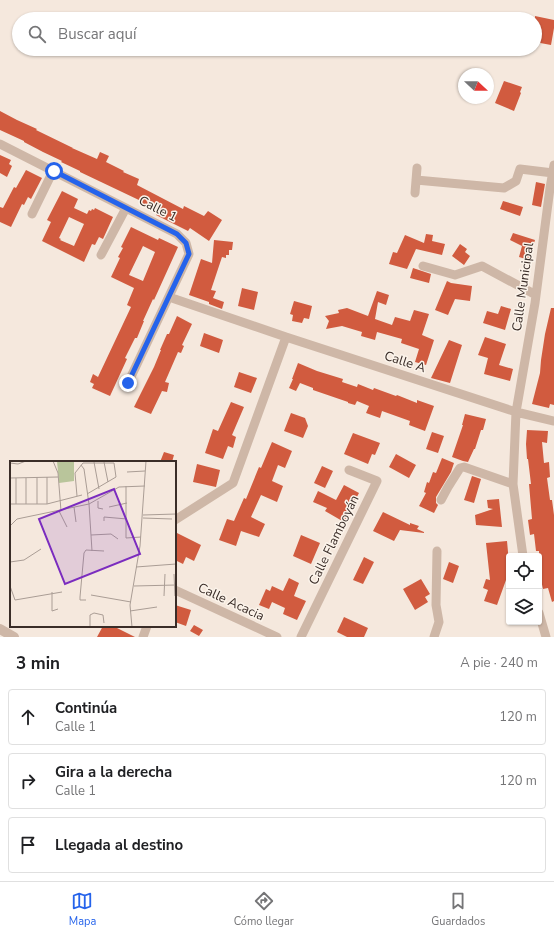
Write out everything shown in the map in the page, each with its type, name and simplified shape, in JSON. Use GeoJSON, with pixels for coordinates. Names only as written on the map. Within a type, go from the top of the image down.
{"type":"FeatureCollection","features":[{"type":"Feature","properties":{"kind":"street","name":"Calle 1"},"geometry":{"type":"LineString","coordinates":[[0,144],[177,234],[186,243],[189,254],[128,383]]}},
{"type":"Feature","properties":{"kind":"street"},"geometry":{"type":"LineString","coordinates":[[415,193],[417,168]]}},
{"type":"Feature","properties":{"kind":"street"},"geometry":{"type":"LineString","coordinates":[[416,180],[504,188],[516,181],[520,169],[553,169]]}},
{"type":"Feature","properties":{"kind":"street","name":"Calle Municipal"},"geometry":{"type":"LineString","coordinates":[[523,553],[513,484],[516,412],[536,295],[552,188],[553,169]]}},
{"type":"Feature","properties":{"kind":"street"},"geometry":{"type":"LineString","coordinates":[[32,214],[54,171]]}},
{"type":"Feature","properties":{"kind":"street"},"geometry":{"type":"LineString","coordinates":[[101,255],[126,208]]}},
{"type":"Feature","properties":{"kind":"street"},"geometry":{"type":"LineString","coordinates":[[423,266],[455,275],[482,266],[536,295]]}},
{"type":"Feature","properties":{"kind":"street","name":"Calle A"},"geometry":{"type":"LineString","coordinates":[[169,297],[516,412],[554,421]]}},
{"type":"Feature","properties":{"kind":"street"},"geometry":{"type":"LineString","coordinates":[[176,519],[233,483],[286,337]]}},
{"type":"Feature","properties":{"kind":"street"},"geometry":{"type":"LineString","coordinates":[[441,500],[460,468],[464,467],[513,484]]}},
{"type":"Feature","properties":{"kind":"street","name":"Calle Flamboyán"},"geometry":{"type":"LineString","coordinates":[[301,637],[377,481],[349,470]]}},
{"type":"Feature","properties":{"kind":"street"},"geometry":{"type":"LineString","coordinates":[[434,637],[439,622],[436,605],[437,551]]}},
{"type":"Feature","properties":{"kind":"street","name":"Calle Acacia"},"geometry":{"type":"LineString","coordinates":[[176,590],[277,637]]}},
{"type":"Feature","properties":{"kind":"street"},"geometry":{"type":"LineString","coordinates":[[542,623],[546,637]]}},
{"type":"Feature","properties":{"kind":"street"},"geometry":{"type":"LineString","coordinates":[[143,637],[147,627]]}},
{"type":"Feature","properties":{"kind":"street"},"geometry":{"type":"LineString","coordinates":[[0,629],[14,637]]}},
{"type":"Feature","properties":{"kind":"building"},"geometry":{"type":"Polygon","coordinates":[[[542,17],[554,20],[551,45],[542,43],[542,17]]]}},
{"type":"Feature","properties":{"kind":"building"},"geometry":{"type":"Polygon","coordinates":[[[504,81],[522,87],[514,111],[495,103],[504,81]]]}},
{"type":"Feature","properties":{"kind":"building"},"geometry":{"type":"Polygon","coordinates":[[[0,111],[72,148],[97,159],[100,152],[109,156],[106,162],[139,179],[137,185],[183,209],[184,206],[204,216],[208,211],[222,220],[209,241],[190,228],[188,231],[156,215],[157,213],[140,204],[141,201],[80,172],[24,141],[0,130],[0,111]]]}},
{"type":"Feature","properties":{"kind":"building"},"geometry":{"type":"Polygon","coordinates":[[[0,155],[11,160],[9,164],[12,166],[7,177],[0,173],[0,155]]]}},
{"type":"Feature","properties":{"kind":"building"},"geometry":{"type":"Polygon","coordinates":[[[26,170],[42,178],[31,199],[28,197],[24,205],[22,204],[11,227],[0,222],[0,207],[3,208],[14,187],[16,188],[26,170]]]}},
{"type":"Feature","properties":{"kind":"building"},"geometry":{"type":"Polygon","coordinates":[[[536,182],[545,184],[541,207],[532,205],[536,182]]]}},
{"type":"Feature","properties":{"kind":"building"},"geometry":{"type":"Polygon","coordinates":[[[62,191],[78,199],[74,208],[87,214],[89,210],[94,210],[95,208],[113,217],[103,239],[99,237],[95,245],[92,244],[84,262],[42,241],[51,222],[47,220],[62,191]],[[69,217],[59,238],[61,239],[60,240],[74,246],[84,224],[69,217]]]}},
{"type":"Feature","properties":{"kind":"building"},"geometry":{"type":"Polygon","coordinates":[[[503,201],[523,207],[520,216],[500,209],[503,201]]]}},
{"type":"Feature","properties":{"kind":"building"},"geometry":{"type":"Polygon","coordinates":[[[131,227],[158,240],[159,238],[178,247],[143,321],[137,338],[135,338],[125,358],[127,359],[110,396],[92,388],[94,384],[90,382],[93,374],[98,377],[131,307],[127,305],[134,288],[111,277],[120,258],[118,257],[123,248],[121,247],[131,227]],[[143,246],[129,275],[143,281],[155,252],[143,246]]]}},
{"type":"Feature","properties":{"kind":"building"},"geometry":{"type":"Polygon","coordinates":[[[513,233],[535,240],[529,260],[519,257],[522,246],[510,240],[513,233]]]}},
{"type":"Feature","properties":{"kind":"building"},"geometry":{"type":"Polygon","coordinates":[[[426,234],[433,235],[432,241],[445,244],[442,255],[416,249],[407,269],[389,264],[393,252],[397,253],[405,235],[424,243],[426,234]]]}},
{"type":"Feature","properties":{"kind":"building"},"geometry":{"type":"Polygon","coordinates":[[[214,240],[233,242],[232,250],[229,250],[229,255],[226,255],[226,258],[222,257],[211,290],[216,291],[213,298],[224,302],[222,309],[209,304],[209,302],[189,295],[201,259],[212,263],[214,240]]]}},
{"type":"Feature","properties":{"kind":"building"},"geometry":{"type":"Polygon","coordinates":[[[460,244],[467,249],[465,252],[470,256],[464,265],[452,256],[460,244]]]}},
{"type":"Feature","properties":{"kind":"building"},"geometry":{"type":"Polygon","coordinates":[[[413,268],[431,274],[429,283],[410,278],[413,268]]]}},
{"type":"Feature","properties":{"kind":"building"},"geometry":{"type":"Polygon","coordinates":[[[447,281],[472,286],[470,301],[455,299],[448,315],[435,310],[447,281]]]}},
{"type":"Feature","properties":{"kind":"building"},"geometry":{"type":"Polygon","coordinates":[[[242,288],[258,292],[254,310],[238,306],[242,288]]]}},
{"type":"Feature","properties":{"kind":"building"},"geometry":{"type":"Polygon","coordinates":[[[377,291],[389,295],[386,305],[378,302],[375,319],[392,325],[395,317],[410,321],[414,310],[429,314],[422,335],[434,340],[426,365],[415,362],[419,349],[401,343],[402,339],[377,332],[375,340],[361,336],[362,332],[342,326],[326,329],[329,321],[325,316],[339,313],[338,310],[347,308],[368,316],[377,291]]]}},
{"type":"Feature","properties":{"kind":"building"},"geometry":{"type":"Polygon","coordinates":[[[294,301],[312,306],[309,319],[304,318],[302,323],[292,321],[293,315],[290,314],[294,301]]]}},
{"type":"Feature","properties":{"kind":"building"},"geometry":{"type":"Polygon","coordinates":[[[501,306],[511,309],[505,330],[483,323],[487,311],[498,314],[501,306]]]}},
{"type":"Feature","properties":{"kind":"building"},"geometry":{"type":"Polygon","coordinates":[[[551,308],[554,308],[554,405],[550,404],[549,408],[532,404],[540,373],[545,334],[551,308]]]}},
{"type":"Feature","properties":{"kind":"building"},"geometry":{"type":"Polygon","coordinates":[[[177,316],[192,324],[182,345],[184,346],[181,353],[178,352],[165,382],[169,383],[167,392],[162,391],[151,414],[134,407],[154,367],[167,334],[169,334],[177,316]]]}},
{"type":"Feature","properties":{"kind":"building"},"geometry":{"type":"Polygon","coordinates":[[[204,333],[223,340],[219,353],[200,346],[204,333]]]}},
{"type":"Feature","properties":{"kind":"building"},"geometry":{"type":"Polygon","coordinates":[[[485,337],[506,344],[499,365],[513,369],[510,381],[484,374],[488,358],[478,355],[485,337]]]}},
{"type":"Feature","properties":{"kind":"building"},"geometry":{"type":"Polygon","coordinates":[[[449,340],[462,345],[450,383],[431,378],[449,340]]]}},
{"type":"Feature","properties":{"kind":"building"},"geometry":{"type":"Polygon","coordinates":[[[298,363],[343,379],[342,382],[357,387],[358,384],[373,390],[374,388],[396,396],[397,395],[417,403],[417,400],[434,406],[425,431],[409,425],[410,421],[382,411],[380,418],[366,413],[369,406],[357,401],[355,405],[348,403],[313,390],[313,388],[300,383],[296,391],[289,388],[298,363]]]}},
{"type":"Feature","properties":{"kind":"building"},"geometry":{"type":"Polygon","coordinates":[[[239,372],[257,378],[251,393],[234,387],[239,372]]]}},
{"type":"Feature","properties":{"kind":"building"},"geometry":{"type":"Polygon","coordinates":[[[231,402],[244,407],[232,435],[236,437],[233,448],[228,446],[223,459],[205,453],[213,429],[218,431],[231,402]]]}},
{"type":"Feature","properties":{"kind":"building"},"geometry":{"type":"Polygon","coordinates":[[[291,413],[305,418],[308,426],[303,438],[284,431],[291,413]]]}},
{"type":"Feature","properties":{"kind":"building"},"geometry":{"type":"Polygon","coordinates":[[[465,414],[486,419],[483,430],[481,430],[475,449],[468,462],[452,457],[463,425],[465,414]]]}},
{"type":"Feature","properties":{"kind":"building"},"geometry":{"type":"Polygon","coordinates":[[[527,430],[548,431],[547,443],[542,442],[544,463],[549,462],[550,477],[547,478],[554,515],[554,601],[552,602],[548,588],[543,589],[542,584],[542,553],[536,551],[534,534],[530,535],[528,520],[532,519],[529,484],[531,484],[526,444],[527,430]]]}},
{"type":"Feature","properties":{"kind":"building"},"geometry":{"type":"Polygon","coordinates":[[[432,432],[444,436],[438,453],[426,449],[432,432]]]}},
{"type":"Feature","properties":{"kind":"building"},"geometry":{"type":"Polygon","coordinates":[[[353,433],[380,443],[375,455],[372,454],[368,464],[344,454],[353,433]]]}},
{"type":"Feature","properties":{"kind":"building"},"geometry":{"type":"Polygon","coordinates":[[[272,442],[292,451],[285,468],[278,465],[272,481],[283,486],[277,502],[261,495],[251,517],[265,524],[259,537],[241,531],[236,546],[219,540],[227,519],[234,521],[244,498],[246,499],[259,467],[261,468],[272,442]]]}},
{"type":"Feature","properties":{"kind":"building"},"geometry":{"type":"Polygon","coordinates":[[[164,452],[174,455],[172,461],[160,461],[164,452]]]}},
{"type":"Feature","properties":{"kind":"building"},"geometry":{"type":"Polygon","coordinates":[[[396,454],[416,465],[409,478],[389,467],[396,454]]]}},
{"type":"Feature","properties":{"kind":"building"},"geometry":{"type":"Polygon","coordinates":[[[442,458],[454,463],[451,472],[436,497],[436,503],[438,505],[434,513],[419,506],[426,493],[424,492],[427,482],[429,483],[433,472],[436,473],[442,458]]]}},
{"type":"Feature","properties":{"kind":"building"},"geometry":{"type":"Polygon","coordinates":[[[197,464],[220,470],[216,487],[193,482],[197,464]]]}},
{"type":"Feature","properties":{"kind":"building"},"geometry":{"type":"Polygon","coordinates":[[[322,466],[333,471],[325,488],[314,483],[322,466]]]}},
{"type":"Feature","properties":{"kind":"building"},"geometry":{"type":"Polygon","coordinates":[[[472,476],[481,479],[474,503],[464,500],[472,476]]]}},
{"type":"Feature","properties":{"kind":"building"},"geometry":{"type":"Polygon","coordinates":[[[344,485],[359,493],[344,522],[325,511],[327,508],[313,502],[318,491],[336,500],[344,485]]]}},
{"type":"Feature","properties":{"kind":"building"},"geometry":{"type":"Polygon","coordinates":[[[499,499],[502,527],[476,525],[475,515],[493,509],[488,508],[487,500],[499,499]]]}},
{"type":"Feature","properties":{"kind":"building"},"geometry":{"type":"Polygon","coordinates":[[[383,512],[410,525],[410,523],[419,526],[417,529],[424,533],[400,530],[394,541],[373,531],[383,512]]]}},
{"type":"Feature","properties":{"kind":"building"},"geometry":{"type":"Polygon","coordinates":[[[177,533],[201,545],[194,561],[186,557],[183,564],[176,560],[177,533]]]}},
{"type":"Feature","properties":{"kind":"building"},"geometry":{"type":"Polygon","coordinates":[[[301,535],[320,543],[311,564],[293,556],[301,535]]]}},
{"type":"Feature","properties":{"kind":"building"},"geometry":{"type":"Polygon","coordinates":[[[507,541],[508,553],[506,553],[506,580],[497,605],[484,601],[488,590],[483,588],[486,579],[490,580],[486,543],[507,541]]]}},
{"type":"Feature","properties":{"kind":"building"},"geometry":{"type":"Polygon","coordinates":[[[364,557],[374,562],[363,584],[353,580],[364,557]]]}},
{"type":"Feature","properties":{"kind":"building"},"geometry":{"type":"Polygon","coordinates":[[[449,562],[459,566],[453,583],[443,579],[449,562]]]}},
{"type":"Feature","properties":{"kind":"building"},"geometry":{"type":"Polygon","coordinates":[[[289,578],[299,583],[294,596],[306,601],[297,620],[283,614],[285,608],[272,602],[269,609],[259,605],[266,589],[270,591],[272,586],[283,591],[289,578]]]}},
{"type":"Feature","properties":{"kind":"building"},"geometry":{"type":"Polygon","coordinates":[[[421,579],[430,594],[425,597],[428,602],[415,610],[403,589],[421,579]]]}},
{"type":"Feature","properties":{"kind":"building"},"geometry":{"type":"Polygon","coordinates":[[[176,605],[191,610],[186,626],[176,622],[176,605]]]}},
{"type":"Feature","properties":{"kind":"building"},"geometry":{"type":"Polygon","coordinates":[[[344,617],[368,628],[364,637],[347,637],[337,632],[344,617]]]}},
{"type":"Feature","properties":{"kind":"building"},"geometry":{"type":"Polygon","coordinates":[[[194,625],[203,630],[199,636],[190,631],[194,625]]]}},
{"type":"Feature","properties":{"kind":"building"},"geometry":{"type":"Polygon","coordinates":[[[102,627],[115,627],[135,637],[97,637],[102,627]]]}},
{"type":"Feature","properties":{"kind":"route"},"geometry":{"type":"LineString","coordinates":[[54,171],[177,234],[186,243],[189,254],[128,383]]}}]}
